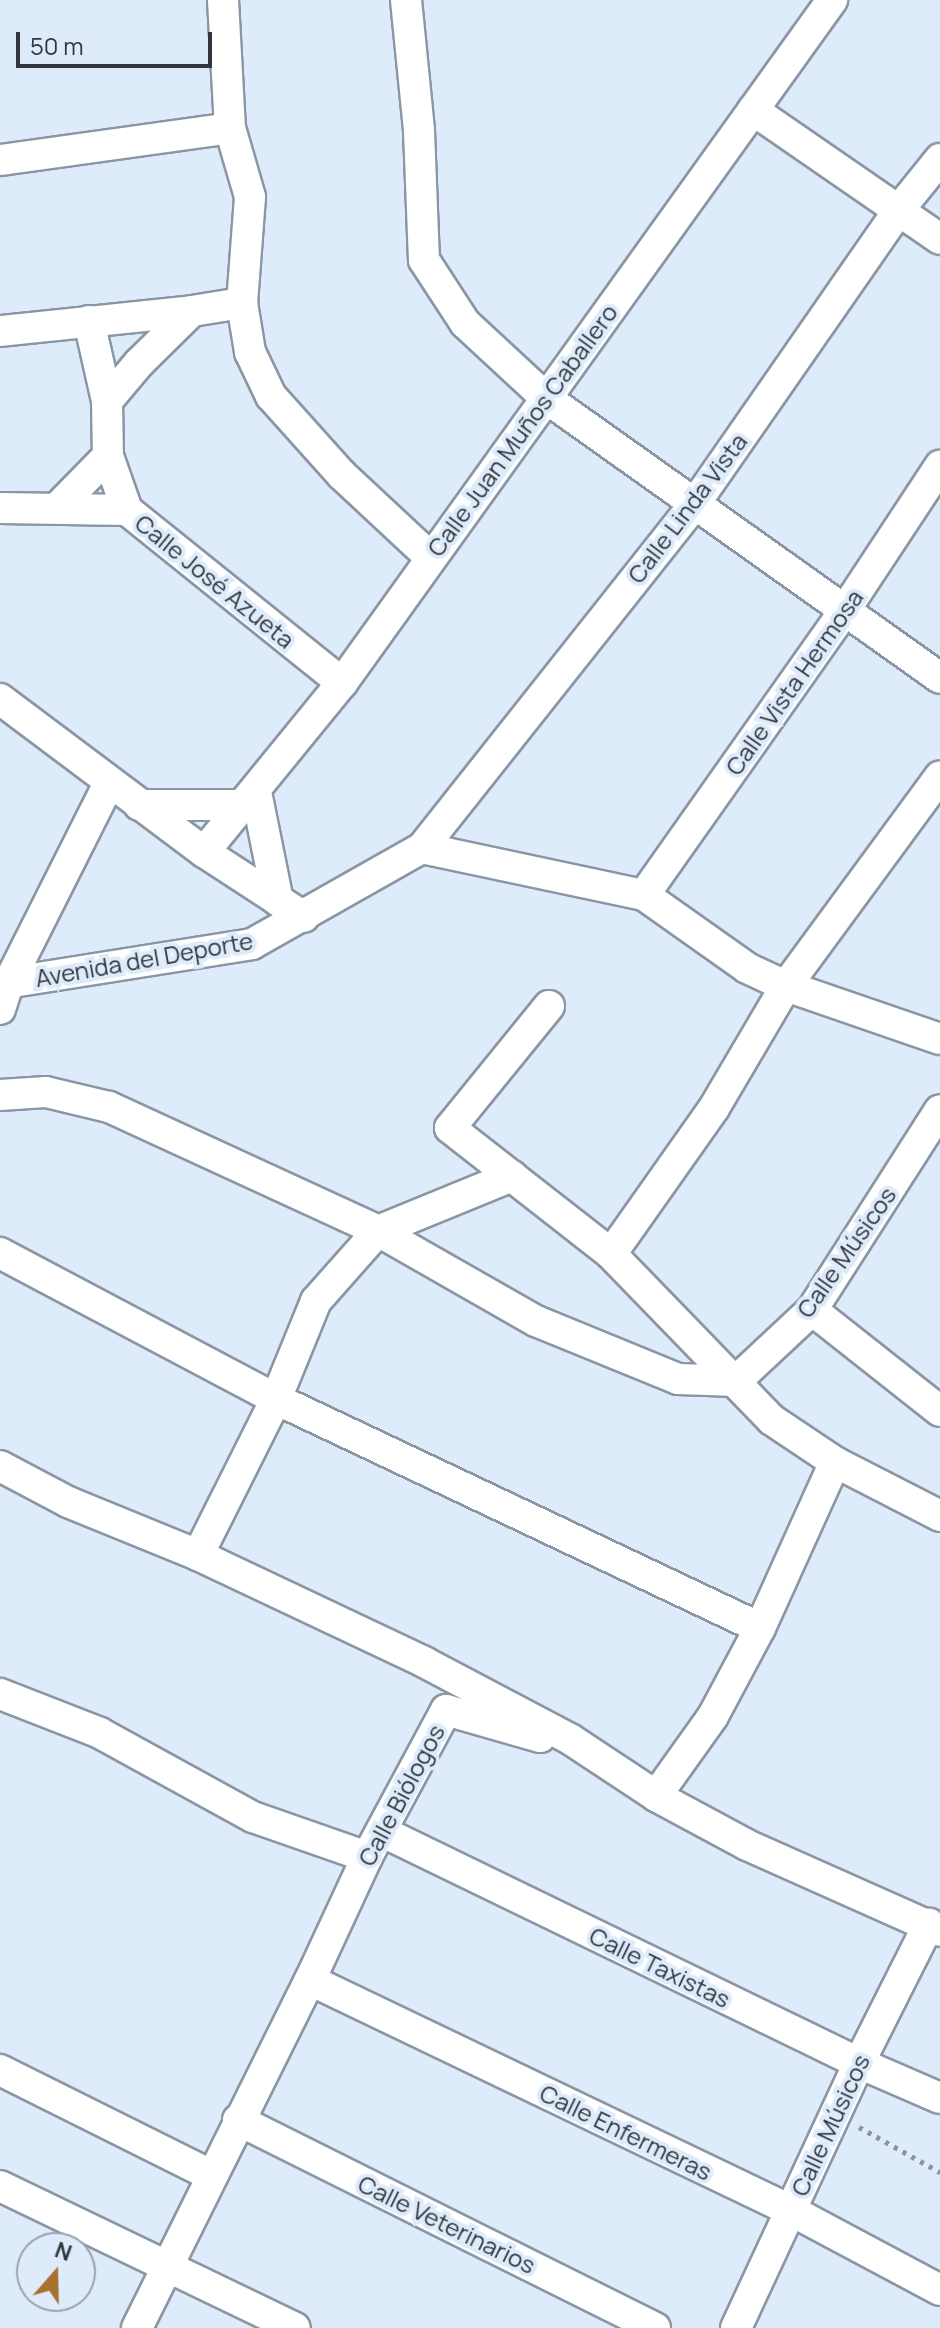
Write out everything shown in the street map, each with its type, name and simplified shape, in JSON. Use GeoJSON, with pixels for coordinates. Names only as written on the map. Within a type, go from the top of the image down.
{"type":"FeatureCollection","features":[{"type":"Feature","properties":{"kind":"street"},"geometry":{"type":"LineString","coordinates":[[223,0],[230,128],[250,197],[242,303],[250,352],[271,396],[342,475],[430,557]]}},
{"type":"Feature","properties":{"kind":"street"},"geometry":{"type":"LineString","coordinates":[[406,0],[419,131],[424,260],[465,323],[546,398],[940,678]]}},
{"type":"Feature","properties":{"kind":"street","name":"Calle Juan Muños Caballero"},"geometry":{"type":"LineString","coordinates":[[204,852],[251,799],[342,683],[832,0]]}},
{"type":"Feature","properties":{"kind":"street"},"geometry":{"type":"LineString","coordinates":[[753,110],[940,239]]}},
{"type":"Feature","properties":{"kind":"street"},"geometry":{"type":"LineString","coordinates":[[0,160],[230,128]]}},
{"type":"Feature","properties":{"kind":"street","name":"Calle Linda Vista"},"geometry":{"type":"LineString","coordinates":[[422,848],[696,502],[898,211],[940,159]]}},
{"type":"Feature","properties":{"kind":"street"},"geometry":{"type":"LineString","coordinates":[[0,331],[242,303]]}},
{"type":"Feature","properties":{"kind":"street"},"geometry":{"type":"LineString","coordinates":[[107,401],[139,363],[192,311]]}},
{"type":"Feature","properties":{"kind":"street","name":"Calle José Azueta"},"geometry":{"type":"LineString","coordinates":[[89,321],[107,401],[108,456],[127,510],[342,683]]}},
{"type":"Feature","properties":{"kind":"street"},"geometry":{"type":"LineString","coordinates":[[58,507],[108,456]]}},
{"type":"Feature","properties":{"kind":"street","name":"Calle Vista Hermosa"},"geometry":{"type":"LineString","coordinates":[[644,895],[845,610],[940,466]]}},
{"type":"Feature","properties":{"kind":"street"},"geometry":{"type":"LineString","coordinates":[[0,508],[127,510]]}},
{"type":"Feature","properties":{"kind":"street"},"geometry":{"type":"LineString","coordinates":[[0,699],[204,852],[291,909]]}},
{"type":"Feature","properties":{"kind":"street"},"geometry":{"type":"LineString","coordinates":[[611,1254],[714,1108],[794,974],[940,776]]}},
{"type":"Feature","properties":{"kind":"street"},"geometry":{"type":"LineString","coordinates":[[3,992],[109,783]]}},
{"type":"Feature","properties":{"kind":"street"},"geometry":{"type":"LineString","coordinates":[[139,805],[251,799],[291,909]]}},
{"type":"Feature","properties":{"kind":"street"},"geometry":{"type":"LineString","coordinates":[[422,848],[644,895],[747,968],[794,974],[940,1039]]}},
{"type":"Feature","properties":{"kind":"street","name":"Avenida del Deporte"},"geometry":{"type":"LineString","coordinates":[[3,992],[252,944],[291,909],[422,848]]}},
{"type":"Feature","properties":{"kind":"street"},"geometry":{"type":"LineString","coordinates":[[549,1006],[450,1128],[611,1254],[772,1420],[835,1462],[939,1513]]}},
{"type":"Feature","properties":{"kind":"street"},"geometry":{"type":"LineString","coordinates":[[0,1095],[46,1092],[109,1107],[378,1231],[536,1321],[678,1379],[736,1381]]}},
{"type":"Feature","properties":{"kind":"street","name":"Calle Músicos"},"geometry":{"type":"LineString","coordinates":[[736,1381],[812,1310],[940,1110]]}},
{"type":"Feature","properties":{"kind":"street"},"geometry":{"type":"LineString","coordinates":[[198,1555],[276,1399],[316,1301],[378,1231],[512,1176]]}},
{"type":"Feature","properties":{"kind":"street"},"geometry":{"type":"LineString","coordinates":[[0,1253],[276,1399],[760,1628]]}},
{"type":"Feature","properties":{"kind":"street"},"geometry":{"type":"LineString","coordinates":[[812,1310],[940,1411]]}},
{"type":"Feature","properties":{"kind":"street"},"geometry":{"type":"LineString","coordinates":[[656,1796],[713,1716],[760,1628],[835,1462]]}},
{"type":"Feature","properties":{"kind":"street"},"geometry":{"type":"LineString","coordinates":[[0,1466],[68,1502],[198,1555],[424,1662],[570,1739]]}},
{"type":"Feature","properties":{"kind":"street","name":"Calle Taxistas"},"geometry":{"type":"LineString","coordinates":[[0,1694],[100,1733],[253,1817],[375,1844],[940,2098]]}},
{"type":"Feature","properties":{"kind":"street","name":"Calle Biólogos"},"geometry":{"type":"LineString","coordinates":[[137,2328],[375,1844],[446,1710],[536,1737],[570,1739],[656,1796],[747,1845],[934,1928]]}},
{"type":"Feature","properties":{"kind":"street","name":"Calle Músicos"},"geometry":{"type":"LineString","coordinates":[[736,2328],[859,2063],[934,1928]]}},
{"type":"Feature","properties":{"kind":"street","name":"Calle Enfermeras"},"geometry":{"type":"LineString","coordinates":[[310,1980],[790,2210],[940,2290]]}},
{"type":"Feature","properties":{"kind":"street"},"geometry":{"type":"LineString","coordinates":[[0,2070],[211,2175]]}},
{"type":"Feature","properties":{"kind":"street","name":"Calle Veterinarios"},"geometry":{"type":"LineString","coordinates":[[238,2120],[655,2328]]}},
{"type":"Feature","properties":{"kind":"street"},"geometry":{"type":"LineString","coordinates":[[0,2186],[295,2328]]}},
{"type":"Feature","properties":{"kind":"path"},"geometry":{"type":"LineString","coordinates":[[837,2115],[940,2172]]}}]}
